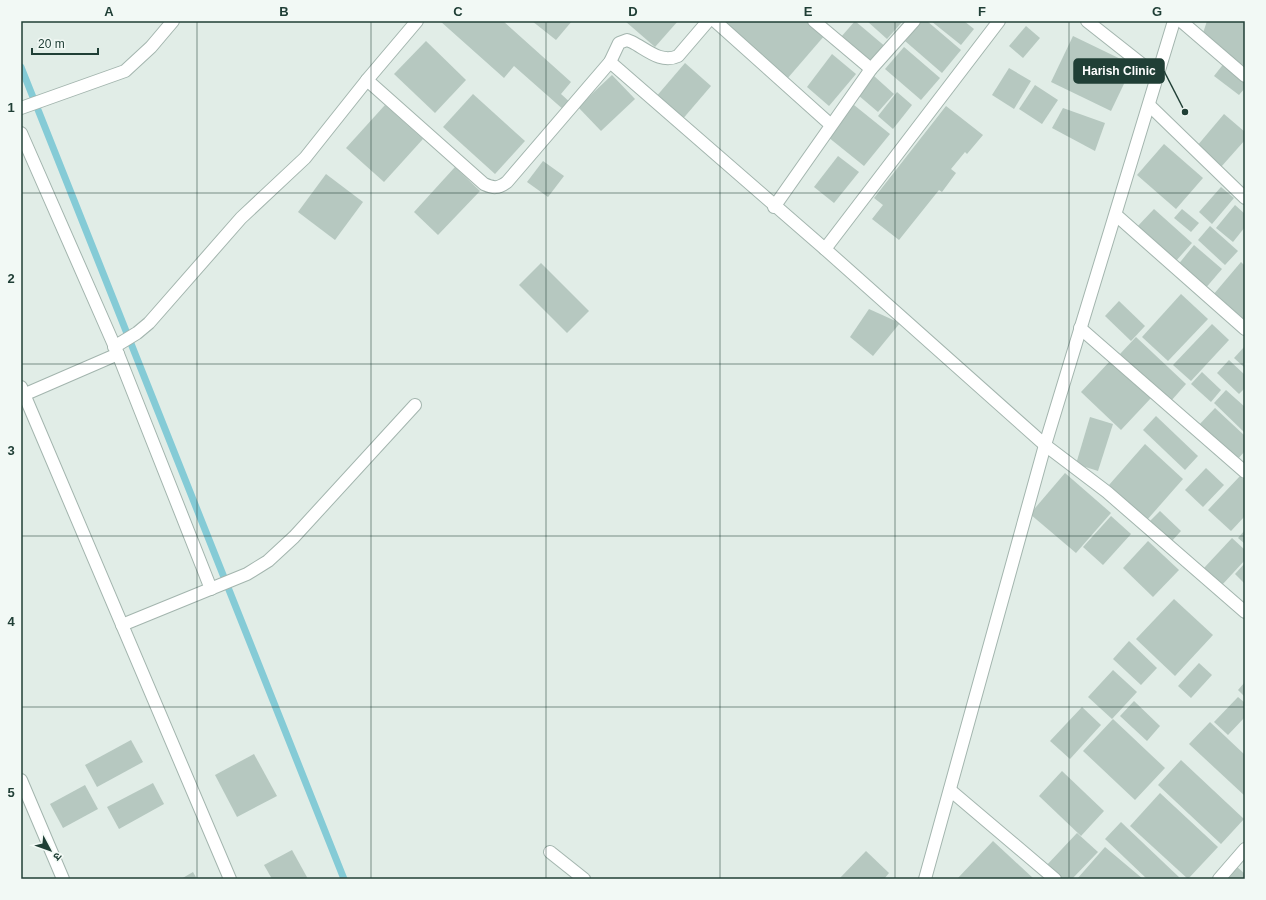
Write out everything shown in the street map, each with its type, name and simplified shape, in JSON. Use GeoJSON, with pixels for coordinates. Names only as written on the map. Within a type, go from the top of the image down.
{"type":"FeatureCollection","features":[{"type":"Feature","properties":{"kind":"street"},"geometry":{"type":"LineString","coordinates":[[23,107],[125,71],[151,47],[173,21]]}},
{"type":"Feature","properties":{"kind":"street"},"geometry":{"type":"LineString","coordinates":[[230,879],[22,393],[119,347],[137,334],[241,218],[259,200],[290,174],[305,158],[367,80],[417,21]]}},
{"type":"Feature","properties":{"kind":"street"},"geometry":{"type":"LineString","coordinates":[[367,80],[484,184],[493,188],[501,187],[610,62],[619,43],[627,40],[659,57],[672,59],[678,56],[708,21]]}},
{"type":"Feature","properties":{"kind":"street"},"geometry":{"type":"LineString","coordinates":[[715,21],[831,125]]}},
{"type":"Feature","properties":{"kind":"street"},"geometry":{"type":"LineString","coordinates":[[814,21],[871,68]]}},
{"type":"Feature","properties":{"kind":"street"},"geometry":{"type":"LineString","coordinates":[[774,207],[871,68],[914,21]]}},
{"type":"Feature","properties":{"kind":"street"},"geometry":{"type":"LineString","coordinates":[[825,249],[999,21]]}},
{"type":"Feature","properties":{"kind":"street"},"geometry":{"type":"LineString","coordinates":[[1087,21],[1158,77]]}},
{"type":"Feature","properties":{"kind":"street"},"geometry":{"type":"LineString","coordinates":[[925,879],[1046,445],[1080,328],[1174,21]]}},
{"type":"Feature","properties":{"kind":"street"},"geometry":{"type":"LineString","coordinates":[[1181,21],[1245,76]]}},
{"type":"Feature","properties":{"kind":"street"},"geometry":{"type":"LineString","coordinates":[[610,62],[774,207],[825,249],[1046,445],[1107,492],[1245,612]]}},
{"type":"Feature","properties":{"kind":"street"},"geometry":{"type":"LineString","coordinates":[[1149,105],[1245,198]]}},
{"type":"Feature","properties":{"kind":"street"},"geometry":{"type":"LineString","coordinates":[[21,133],[119,347],[214,588]]}},
{"type":"Feature","properties":{"kind":"street"},"geometry":{"type":"LineString","coordinates":[[1116,214],[1245,329]]}},
{"type":"Feature","properties":{"kind":"street"},"geometry":{"type":"LineString","coordinates":[[1080,328],[1245,472]]}},
{"type":"Feature","properties":{"kind":"street"},"geometry":{"type":"LineString","coordinates":[[122,625],[247,574],[268,561],[294,538],[415,405]]}},
{"type":"Feature","properties":{"kind":"street"},"geometry":{"type":"LineString","coordinates":[[21,780],[63,879]]}},
{"type":"Feature","properties":{"kind":"street"},"geometry":{"type":"LineString","coordinates":[[950,790],[1055,879]]}},
{"type":"Feature","properties":{"kind":"street"},"geometry":{"type":"LineString","coordinates":[[1219,879],[1245,850]]}},
{"type":"Feature","properties":{"kind":"street"},"geometry":{"type":"LineString","coordinates":[[550,852],[584,879]]}},
{"type":"Feature","properties":{"kind":"building"},"geometry":{"type":"Polygon","coordinates":[[[440,21],[503,21],[571,82],[561,94],[572,104],[565,111],[514,66],[504,78],[440,21]]]}},
{"type":"Feature","properties":{"kind":"building"},"geometry":{"type":"Polygon","coordinates":[[[532,21],[572,21],[556,40],[532,21]]]}},
{"type":"Feature","properties":{"kind":"building"},"geometry":{"type":"Polygon","coordinates":[[[625,21],[678,21],[655,47],[625,21]]]}},
{"type":"Feature","properties":{"kind":"building"},"geometry":{"type":"Polygon","coordinates":[[[721,21],[808,21],[825,35],[787,79],[721,21]]]}},
{"type":"Feature","properties":{"kind":"building"},"geometry":{"type":"Polygon","coordinates":[[[855,21],[887,48],[873,64],[841,37],[855,21]]]}},
{"type":"Feature","properties":{"kind":"building"},"geometry":{"type":"Polygon","coordinates":[[[867,21],[900,21],[902,22],[887,39],[867,21]]]}},
{"type":"Feature","properties":{"kind":"building"},"geometry":{"type":"Polygon","coordinates":[[[922,21],[927,21],[961,50],[942,73],[905,41],[922,21]]]}},
{"type":"Feature","properties":{"kind":"building"},"geometry":{"type":"Polygon","coordinates":[[[931,21],[964,21],[974,29],[961,45],[931,21]]]}},
{"type":"Feature","properties":{"kind":"building"},"geometry":{"type":"Polygon","coordinates":[[[1207,21],[1245,21],[1245,63],[1242,67],[1202,36],[1207,21]]]}},
{"type":"Feature","properties":{"kind":"building"},"geometry":{"type":"Polygon","coordinates":[[[1026,26],[1040,38],[1023,58],[1009,46],[1026,26]]]}},
{"type":"Feature","properties":{"kind":"building"},"geometry":{"type":"Polygon","coordinates":[[[1073,36],[1133,65],[1111,111],[1051,82],[1073,36]]]}},
{"type":"Feature","properties":{"kind":"building"},"geometry":{"type":"Polygon","coordinates":[[[426,41],[466,80],[435,113],[394,74],[426,41]]]}},
{"type":"Feature","properties":{"kind":"building"},"geometry":{"type":"Polygon","coordinates":[[[904,47],[940,78],[921,100],[885,69],[904,47]]]}},
{"type":"Feature","properties":{"kind":"building"},"geometry":{"type":"Polygon","coordinates":[[[832,54],[856,74],[829,106],[807,87],[832,54]]]}},
{"type":"Feature","properties":{"kind":"building"},"geometry":{"type":"Polygon","coordinates":[[[1225,62],[1245,78],[1245,88],[1239,95],[1214,76],[1225,62]]]}},
{"type":"Feature","properties":{"kind":"building"},"geometry":{"type":"Polygon","coordinates":[[[685,63],[711,86],[681,121],[655,98],[685,63]]]}},
{"type":"Feature","properties":{"kind":"building"},"geometry":{"type":"Polygon","coordinates":[[[1009,68],[1031,81],[1014,109],[992,95],[1009,68]]]}},
{"type":"Feature","properties":{"kind":"building"},"geometry":{"type":"Polygon","coordinates":[[[612,75],[635,99],[601,131],[578,107],[612,75]]]}},
{"type":"Feature","properties":{"kind":"building"},"geometry":{"type":"Polygon","coordinates":[[[874,76],[894,94],[878,112],[858,95],[874,76]]]}},
{"type":"Feature","properties":{"kind":"building"},"geometry":{"type":"Polygon","coordinates":[[[1035,85],[1058,100],[1042,124],[1019,109],[1035,85]]]}},
{"type":"Feature","properties":{"kind":"building"},"geometry":{"type":"Polygon","coordinates":[[[897,92],[912,105],[893,129],[878,116],[897,92]]]}},
{"type":"Feature","properties":{"kind":"building"},"geometry":{"type":"Polygon","coordinates":[[[473,94],[525,141],[495,174],[443,127],[473,94]]]}},
{"type":"Feature","properties":{"kind":"building"},"geometry":{"type":"Polygon","coordinates":[[[385,105],[423,139],[384,182],[346,148],[385,105]]]}},
{"type":"Feature","properties":{"kind":"building"},"geometry":{"type":"Polygon","coordinates":[[[854,105],[890,134],[864,166],[828,137],[854,105]]]}},
{"type":"Feature","properties":{"kind":"building"},"geometry":{"type":"Polygon","coordinates":[[[946,106],[983,135],[967,154],[965,152],[951,169],[956,173],[942,192],[939,190],[899,240],[872,219],[883,205],[874,198],[946,106]]]}},
{"type":"Feature","properties":{"kind":"building"},"geometry":{"type":"Polygon","coordinates":[[[1063,108],[1105,123],[1095,151],[1052,128],[1063,108]]]}},
{"type":"Feature","properties":{"kind":"building"},"geometry":{"type":"Polygon","coordinates":[[[1224,114],[1245,132],[1245,140],[1221,167],[1197,146],[1224,114]]]}},
{"type":"Feature","properties":{"kind":"building"},"geometry":{"type":"Polygon","coordinates":[[[1164,144],[1203,178],[1176,209],[1137,175],[1164,144]]]}},
{"type":"Feature","properties":{"kind":"building"},"geometry":{"type":"Polygon","coordinates":[[[838,156],[859,172],[834,203],[814,187],[838,156]]]}},
{"type":"Feature","properties":{"kind":"building"},"geometry":{"type":"Polygon","coordinates":[[[543,161],[564,176],[548,197],[527,182],[543,161]]]}},
{"type":"Feature","properties":{"kind":"building"},"geometry":{"type":"Polygon","coordinates":[[[455,167],[480,191],[438,235],[414,212],[455,167]]]}},
{"type":"Feature","properties":{"kind":"building"},"geometry":{"type":"Polygon","coordinates":[[[326,174],[363,202],[335,240],[298,212],[326,174]]]}},
{"type":"Feature","properties":{"kind":"building"},"geometry":{"type":"Polygon","coordinates":[[[1221,187],[1234,198],[1212,224],[1199,212],[1221,187]]]}},
{"type":"Feature","properties":{"kind":"building"},"geometry":{"type":"Polygon","coordinates":[[[1235,205],[1245,214],[1245,227],[1233,242],[1216,228],[1235,205]]]}},
{"type":"Feature","properties":{"kind":"building"},"geometry":{"type":"Polygon","coordinates":[[[1154,209],[1192,243],[1175,262],[1136,228],[1154,209]]]}},
{"type":"Feature","properties":{"kind":"building"},"geometry":{"type":"Polygon","coordinates":[[[1182,209],[1199,223],[1191,232],[1174,218],[1182,209]]]}},
{"type":"Feature","properties":{"kind":"building"},"geometry":{"type":"Polygon","coordinates":[[[1210,226],[1238,251],[1225,265],[1198,240],[1210,226]]]}},
{"type":"Feature","properties":{"kind":"building"},"geometry":{"type":"Polygon","coordinates":[[[1194,245],[1222,269],[1204,290],[1177,266],[1194,245]]]}},
{"type":"Feature","properties":{"kind":"building"},"geometry":{"type":"Polygon","coordinates":[[[1241,262],[1245,266],[1245,323],[1213,295],[1241,262]]]}},
{"type":"Feature","properties":{"kind":"building"},"geometry":{"type":"Polygon","coordinates":[[[541,263],[589,311],[567,333],[519,285],[541,263]]]}},
{"type":"Feature","properties":{"kind":"building"},"geometry":{"type":"Polygon","coordinates":[[[1181,294],[1208,319],[1168,361],[1142,337],[1181,294]]]}},
{"type":"Feature","properties":{"kind":"building"},"geometry":{"type":"Polygon","coordinates":[[[1119,301],[1145,326],[1131,341],[1105,316],[1119,301]]]}},
{"type":"Feature","properties":{"kind":"building"},"geometry":{"type":"Polygon","coordinates":[[[869,309],[900,323],[873,356],[850,337],[869,309]]]}},
{"type":"Feature","properties":{"kind":"building"},"geometry":{"type":"Polygon","coordinates":[[[1212,324],[1229,340],[1191,381],[1173,365],[1212,324]]]}},
{"type":"Feature","properties":{"kind":"building"},"geometry":{"type":"Polygon","coordinates":[[[1136,337],[1186,384],[1171,401],[1120,354],[1136,337]]]}},
{"type":"Feature","properties":{"kind":"building"},"geometry":{"type":"Polygon","coordinates":[[[1245,346],[1245,368],[1234,358],[1245,346]]]}},
{"type":"Feature","properties":{"kind":"building"},"geometry":{"type":"Polygon","coordinates":[[[1111,360],[1151,398],[1121,430],[1081,392],[1111,360]]]}},
{"type":"Feature","properties":{"kind":"building"},"geometry":{"type":"Polygon","coordinates":[[[1229,360],[1245,375],[1245,388],[1239,394],[1217,373],[1229,360]]]}},
{"type":"Feature","properties":{"kind":"building"},"geometry":{"type":"Polygon","coordinates":[[[1202,372],[1221,390],[1211,402],[1191,384],[1202,372]]]}},
{"type":"Feature","properties":{"kind":"building"},"geometry":{"type":"Polygon","coordinates":[[[1226,390],[1245,407],[1245,433],[1214,403],[1226,390]]]}},
{"type":"Feature","properties":{"kind":"building"},"geometry":{"type":"Polygon","coordinates":[[[1215,408],[1245,436],[1245,451],[1236,461],[1198,426],[1215,408]]]}},
{"type":"Feature","properties":{"kind":"building"},"geometry":{"type":"Polygon","coordinates":[[[1156,416],[1198,456],[1185,470],[1143,430],[1156,416]]]}},
{"type":"Feature","properties":{"kind":"building"},"geometry":{"type":"Polygon","coordinates":[[[1090,417],[1113,424],[1098,471],[1076,464],[1090,417]]]}},
{"type":"Feature","properties":{"kind":"building"},"geometry":{"type":"Polygon","coordinates":[[[1145,444],[1183,479],[1147,520],[1109,485],[1145,444]]]}},
{"type":"Feature","properties":{"kind":"building"},"geometry":{"type":"Polygon","coordinates":[[[1206,468],[1224,485],[1203,507],[1185,490],[1206,468]]]}},
{"type":"Feature","properties":{"kind":"building"},"geometry":{"type":"Polygon","coordinates":[[[1065,473],[1111,513],[1076,553],[1030,514],[1065,473]]]}},
{"type":"Feature","properties":{"kind":"building"},"geometry":{"type":"Polygon","coordinates":[[[1240,476],[1245,481],[1245,516],[1231,531],[1208,510],[1240,476]]]}},
{"type":"Feature","properties":{"kind":"building"},"geometry":{"type":"Polygon","coordinates":[[[1160,511],[1181,531],[1171,542],[1150,521],[1160,511]]]}},
{"type":"Feature","properties":{"kind":"building"},"geometry":{"type":"Polygon","coordinates":[[[1111,516],[1131,534],[1103,565],[1083,547],[1111,516]]]}},
{"type":"Feature","properties":{"kind":"building"},"geometry":{"type":"Polygon","coordinates":[[[1245,530],[1245,544],[1238,538],[1245,530]]]}},
{"type":"Feature","properties":{"kind":"building"},"geometry":{"type":"Polygon","coordinates":[[[1232,538],[1245,550],[1245,560],[1222,585],[1204,568],[1232,538]]]}},
{"type":"Feature","properties":{"kind":"building"},"geometry":{"type":"Polygon","coordinates":[[[1148,541],[1179,570],[1153,597],[1123,568],[1148,541]]]}},
{"type":"Feature","properties":{"kind":"building"},"geometry":{"type":"Polygon","coordinates":[[[1245,563],[1245,584],[1235,574],[1245,563]]]}},
{"type":"Feature","properties":{"kind":"building"},"geometry":{"type":"Polygon","coordinates":[[[1174,599],[1213,635],[1175,676],[1136,639],[1174,599]]]}},
{"type":"Feature","properties":{"kind":"building"},"geometry":{"type":"Polygon","coordinates":[[[1129,641],[1157,668],[1141,685],[1113,659],[1129,641]]]}},
{"type":"Feature","properties":{"kind":"building"},"geometry":{"type":"Polygon","coordinates":[[[1199,663],[1212,675],[1191,698],[1178,686],[1199,663]]]}},
{"type":"Feature","properties":{"kind":"building"},"geometry":{"type":"Polygon","coordinates":[[[1113,670],[1137,692],[1112,719],[1088,697],[1113,670]]]}},
{"type":"Feature","properties":{"kind":"building"},"geometry":{"type":"Polygon","coordinates":[[[1245,682],[1245,697],[1238,690],[1245,682]]]}},
{"type":"Feature","properties":{"kind":"building"},"geometry":{"type":"Polygon","coordinates":[[[1238,697],[1245,703],[1245,717],[1228,735],[1214,722],[1238,697]]]}},
{"type":"Feature","properties":{"kind":"building"},"geometry":{"type":"Polygon","coordinates":[[[1134,701],[1160,726],[1147,741],[1120,716],[1134,701]]]}},
{"type":"Feature","properties":{"kind":"building"},"geometry":{"type":"Polygon","coordinates":[[[1082,707],[1101,725],[1070,759],[1050,741],[1082,707]]]}},
{"type":"Feature","properties":{"kind":"building"},"geometry":{"type":"Polygon","coordinates":[[[1113,719],[1165,768],[1135,800],[1083,751],[1113,719]]]}},
{"type":"Feature","properties":{"kind":"building"},"geometry":{"type":"Polygon","coordinates":[[[1210,722],[1245,755],[1245,796],[1189,744],[1210,722]]]}},
{"type":"Feature","properties":{"kind":"building"},"geometry":{"type":"Polygon","coordinates":[[[131,740],[143,762],[97,787],[85,765],[131,740]]]}},
{"type":"Feature","properties":{"kind":"building"},"geometry":{"type":"Polygon","coordinates":[[[254,754],[277,796],[237,817],[215,775],[254,754]]]}},
{"type":"Feature","properties":{"kind":"building"},"geometry":{"type":"Polygon","coordinates":[[[1181,760],[1244,819],[1221,844],[1158,785],[1181,760]]]}},
{"type":"Feature","properties":{"kind":"building"},"geometry":{"type":"Polygon","coordinates":[[[1062,771],[1104,811],[1081,836],[1039,796],[1062,771]]]}},
{"type":"Feature","properties":{"kind":"building"},"geometry":{"type":"Polygon","coordinates":[[[153,783],[164,804],[119,829],[107,807],[153,783]]]}},
{"type":"Feature","properties":{"kind":"building"},"geometry":{"type":"Polygon","coordinates":[[[85,785],[98,809],[63,828],[50,804],[85,785]]]}},
{"type":"Feature","properties":{"kind":"building"},"geometry":{"type":"Polygon","coordinates":[[[1160,793],[1218,847],[1188,879],[1130,826],[1160,793]]]}},
{"type":"Feature","properties":{"kind":"building"},"geometry":{"type":"Polygon","coordinates":[[[1121,822],[1181,879],[1147,879],[1105,839],[1121,822]]]}},
{"type":"Feature","properties":{"kind":"building"},"geometry":{"type":"Polygon","coordinates":[[[1077,833],[1098,852],[1072,879],[1058,879],[1045,867],[1077,833]]]}},
{"type":"Feature","properties":{"kind":"building"},"geometry":{"type":"Polygon","coordinates":[[[993,841],[1034,879],[957,879],[993,841]]]}},
{"type":"Feature","properties":{"kind":"building"},"geometry":{"type":"Polygon","coordinates":[[[1105,847],[1143,879],[1077,879],[1105,847]]]}},
{"type":"Feature","properties":{"kind":"building"},"geometry":{"type":"Polygon","coordinates":[[[292,850],[308,879],[272,879],[264,865],[292,850]]]}},
{"type":"Feature","properties":{"kind":"building"},"geometry":{"type":"Polygon","coordinates":[[[866,851],[889,873],[884,879],[839,879],[866,851]]]}},
{"type":"Feature","properties":{"kind":"building"},"geometry":{"type":"Polygon","coordinates":[[[1235,865],[1245,874],[1245,879],[1223,879],[1235,865]]]}},
{"type":"Feature","properties":{"kind":"building"},"geometry":{"type":"Polygon","coordinates":[[[193,872],[197,879],[181,879],[193,872]]]}},
{"type":"Feature","properties":{"kind":"waterway"},"geometry":{"type":"LineString","coordinates":[[21,67],[344,879]]}},
{"type":"Feature","properties":{"kind":"place","name":"Harish Clinic"},"geometry":{"type":"Point","coordinates":[1185,112]}}]}
